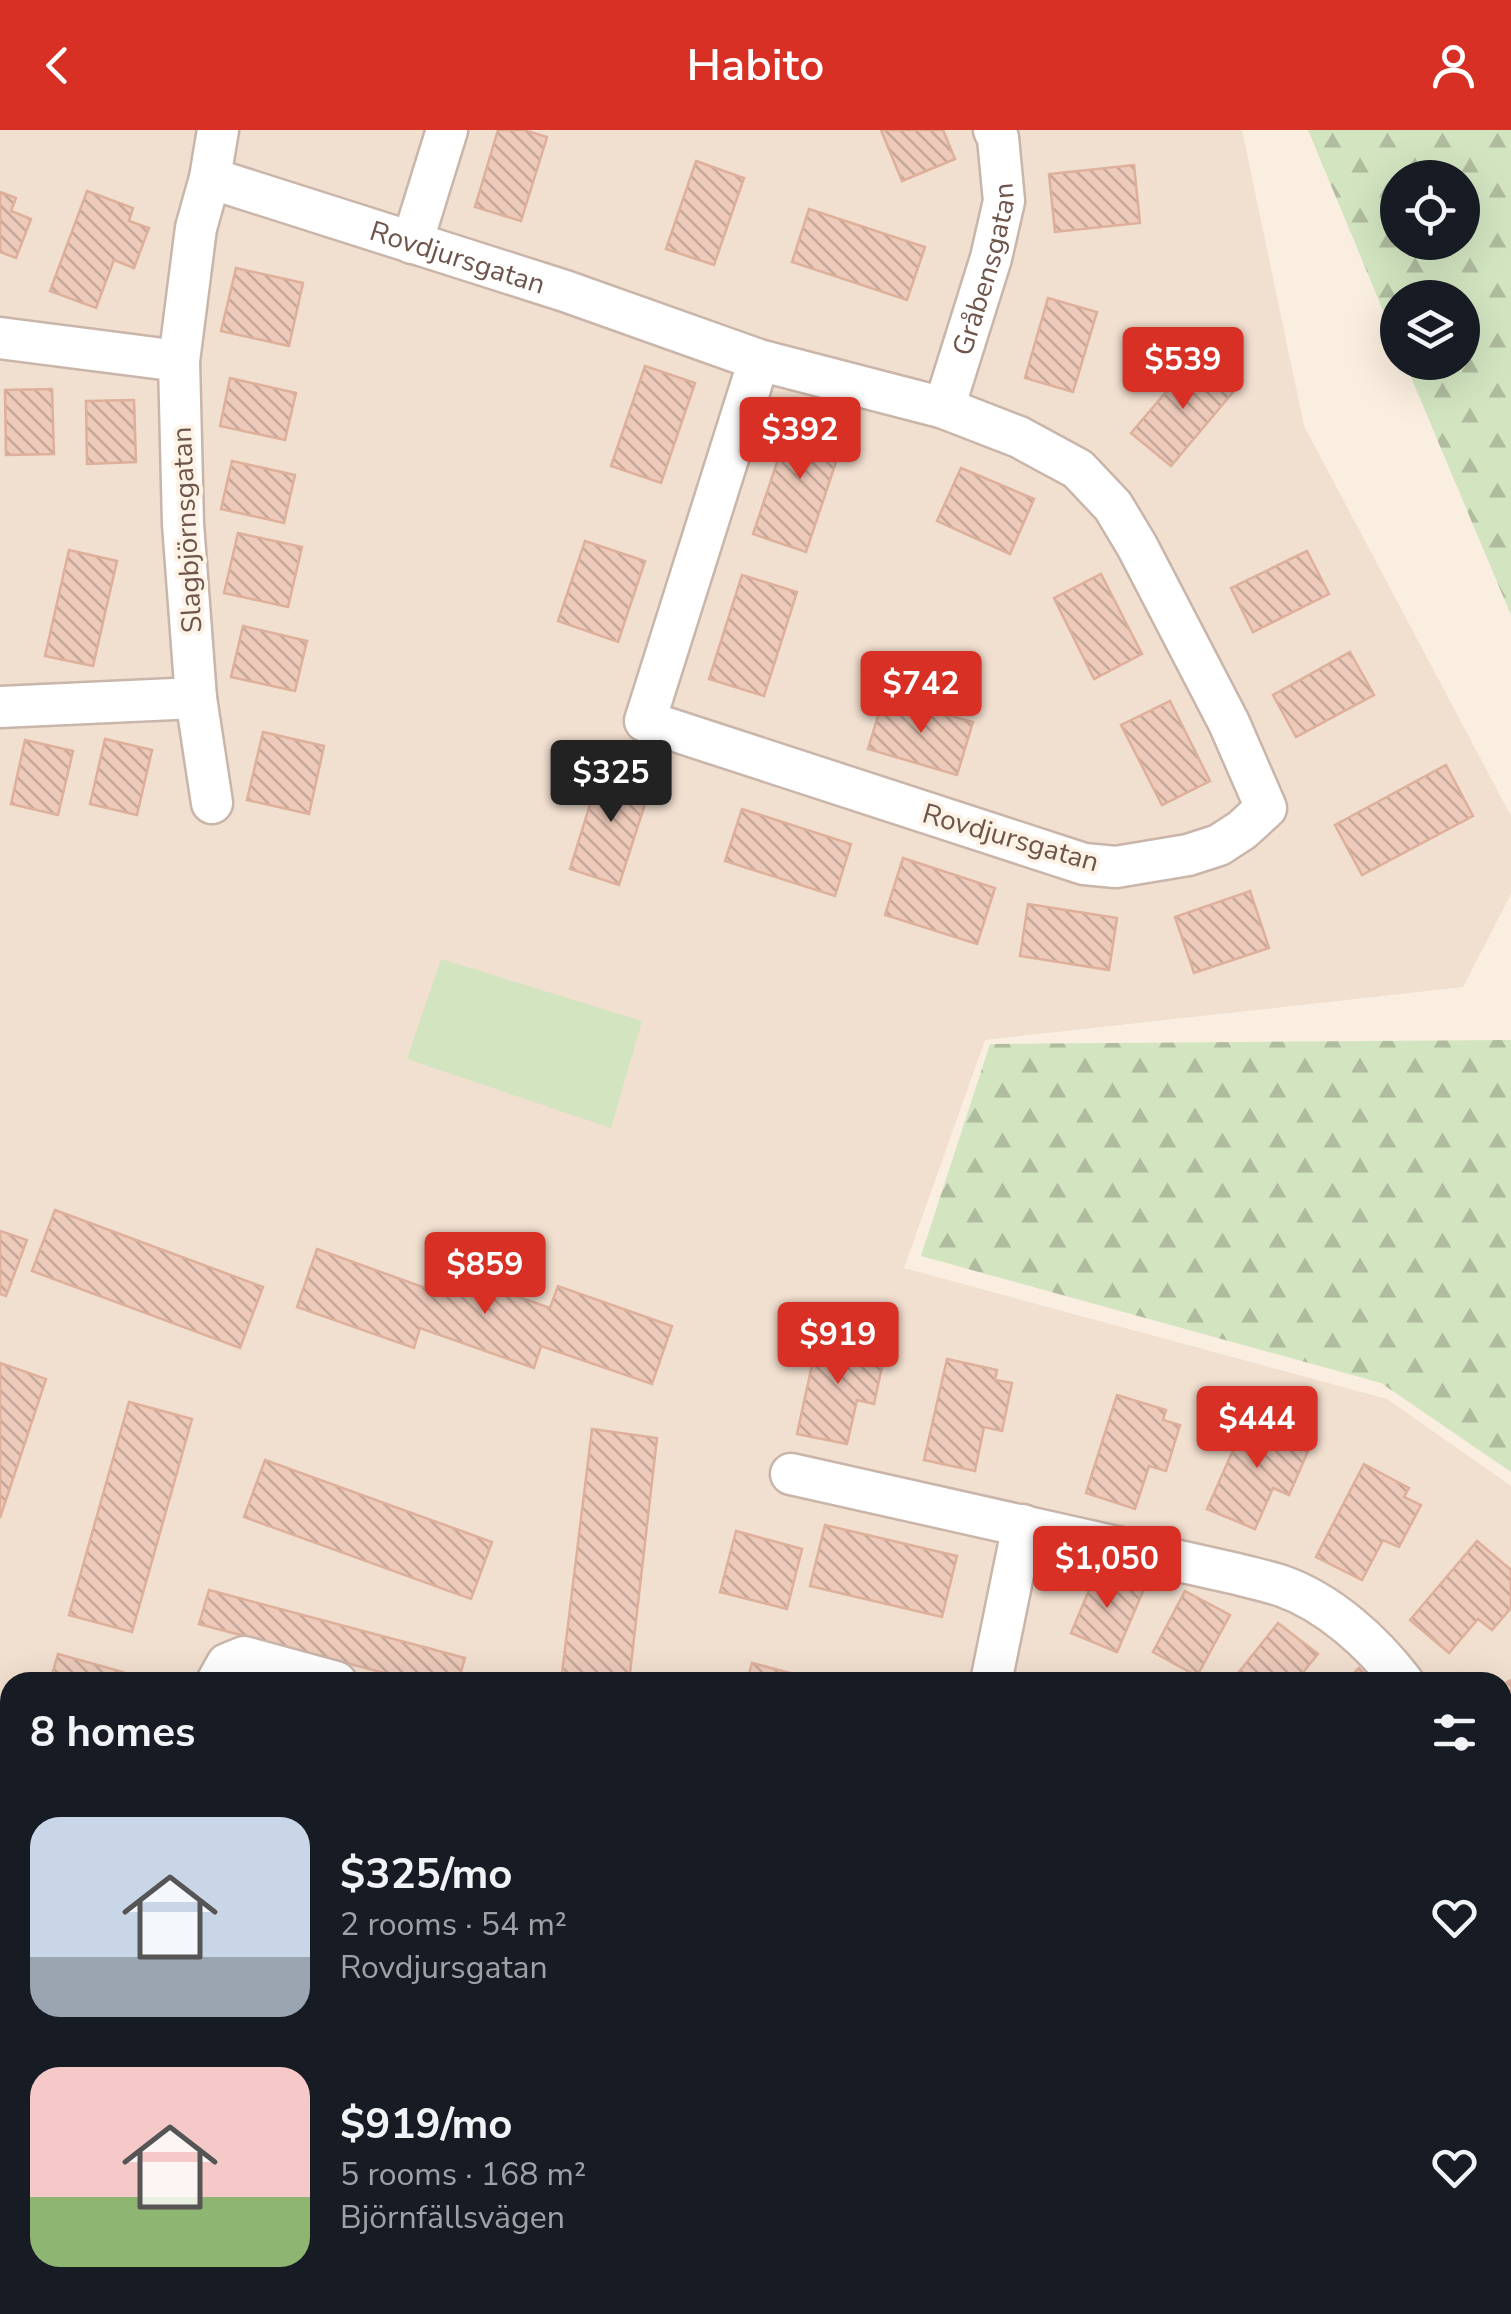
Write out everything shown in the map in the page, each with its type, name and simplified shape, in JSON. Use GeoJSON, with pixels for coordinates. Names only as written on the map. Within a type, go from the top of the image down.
{"type":"FeatureCollection","features":[{"type":"Feature","properties":{"kind":"street","name":"Slagbjörnsgatan"},"geometry":{"type":"LineString","coordinates":[[212,803],[196,698],[183,524],[179,361],[196,228],[218,130]]}},
{"type":"Feature","properties":{"kind":"street"},"geometry":{"type":"LineString","coordinates":[[412,243],[447,130]]}},
{"type":"Feature","properties":{"kind":"street","name":"Gråbensgatan"},"geometry":{"type":"LineString","coordinates":[[944,408],[991,258],[1004,201],[994,130]]}},
{"type":"Feature","properties":{"kind":"street","name":"Rovdjursgatan"},"geometry":{"type":"LineString","coordinates":[[210,178],[564,291],[759,360],[944,408],[1020,436],[1078,469],[1112,506],[1137,546],[1229,723],[1266,808],[1220,844],[1188,856],[1116,867],[1084,864],[645,721],[759,360]]}},
{"type":"Feature","properties":{"kind":"street"},"geometry":{"type":"LineString","coordinates":[[0,338],[179,361]]}},
{"type":"Feature","properties":{"kind":"street"},"geometry":{"type":"LineString","coordinates":[[0,708],[196,698]]}},
{"type":"Feature","properties":{"kind":"street"},"geometry":{"type":"LineString","coordinates":[[791,1474],[1285,1588],[1331,1612],[1382,1654],[1396,1672]]}},
{"type":"Feature","properties":{"kind":"street"},"geometry":{"type":"LineString","coordinates":[[993,1672],[1023,1525]]}},
{"type":"Feature","properties":{"kind":"street"},"geometry":{"type":"LineString","coordinates":[[223,1672],[228,1664],[244,1656],[301,1672]]}},
{"type":"Feature","properties":{"kind":"shaded area"},"geometry":{"type":"Polygon","coordinates":[[[0,130],[1242,130],[1304,426],[1511,816],[1511,894],[1463,987],[985,1040],[904,1268],[1387,1399],[1511,1486],[1511,1672],[0,1672],[0,130]]]}},
{"type":"Feature","properties":{"kind":"green space"},"geometry":{"type":"Polygon","coordinates":[[[1308,130],[1511,130],[1511,615],[1412,380],[1480,380],[1480,280],[1380,280],[1380,303],[1308,130]]]}},
{"type":"Feature","properties":{"kind":"green space"},"geometry":{"type":"Polygon","coordinates":[[[441,959],[642,1021],[611,1128],[407,1059],[441,959]]]}},
{"type":"Feature","properties":{"kind":"green space"},"geometry":{"type":"Polygon","coordinates":[[[1511,1040],[1511,1472],[1381,1383],[921,1256],[990,1044],[1511,1040]]]}},
{"type":"Feature","properties":{"kind":"building"},"geometry":{"type":"Polygon","coordinates":[[[498,130],[524,130],[547,137],[521,221],[475,207],[498,130]]]}},
{"type":"Feature","properties":{"kind":"building"},"geometry":{"type":"Polygon","coordinates":[[[881,130],[943,130],[955,159],[902,181],[881,130]]]}},
{"type":"Feature","properties":{"kind":"building"},"geometry":{"type":"Polygon","coordinates":[[[696,161],[744,178],[714,265],[666,249],[696,161]]]}},
{"type":"Feature","properties":{"kind":"building"},"geometry":{"type":"Polygon","coordinates":[[[1134,165],[1140,223],[1055,232],[1049,174],[1134,165]]]}},
{"type":"Feature","properties":{"kind":"building"},"geometry":{"type":"Polygon","coordinates":[[[87,191],[133,208],[129,221],[149,228],[134,268],[114,260],[96,308],[50,291],[87,191]]]}},
{"type":"Feature","properties":{"kind":"building"},"geometry":{"type":"Polygon","coordinates":[[[0,192],[16,198],[11,211],[31,219],[16,258],[0,252],[0,192]]]}},
{"type":"Feature","properties":{"kind":"building"},"geometry":{"type":"Polygon","coordinates":[[[809,209],[925,247],[907,300],[792,262],[809,209]]]}},
{"type":"Feature","properties":{"kind":"building"},"geometry":{"type":"Polygon","coordinates":[[[236,268],[303,283],[289,346],[221,331],[236,268]]]}},
{"type":"Feature","properties":{"kind":"building"},"geometry":{"type":"Polygon","coordinates":[[[1048,298],[1097,312],[1073,392],[1025,378],[1048,298]]]}},
{"type":"Feature","properties":{"kind":"building"},"geometry":{"type":"Polygon","coordinates":[[[1195,358],[1234,391],[1171,466],[1131,433],[1195,358]]]}},
{"type":"Feature","properties":{"kind":"building"},"geometry":{"type":"Polygon","coordinates":[[[645,366],[695,383],[661,483],[611,466],[645,366]]]}},
{"type":"Feature","properties":{"kind":"building"},"geometry":{"type":"Polygon","coordinates":[[[230,378],[296,393],[285,440],[220,426],[230,378]]]}},
{"type":"Feature","properties":{"kind":"building"},"geometry":{"type":"Polygon","coordinates":[[[52,389],[54,454],[6,455],[5,390],[52,389]]]}},
{"type":"Feature","properties":{"kind":"building"},"geometry":{"type":"Polygon","coordinates":[[[134,400],[136,462],[87,464],[86,401],[134,400]]]}},
{"type":"Feature","properties":{"kind":"building"},"geometry":{"type":"Polygon","coordinates":[[[794,412],[847,429],[806,552],[753,534],[794,412]]]}},
{"type":"Feature","properties":{"kind":"building"},"geometry":{"type":"Polygon","coordinates":[[[232,461],[295,475],[284,523],[221,509],[232,461]]]}},
{"type":"Feature","properties":{"kind":"building"},"geometry":{"type":"Polygon","coordinates":[[[961,468],[1034,499],[1010,554],[937,521],[961,468]]]}},
{"type":"Feature","properties":{"kind":"building"},"geometry":{"type":"Polygon","coordinates":[[[238,533],[302,547],[288,607],[224,593],[238,533]]]}},
{"type":"Feature","properties":{"kind":"building"},"geometry":{"type":"Polygon","coordinates":[[[585,541],[645,561],[618,642],[558,621],[585,541]]]}},
{"type":"Feature","properties":{"kind":"building"},"geometry":{"type":"Polygon","coordinates":[[[69,550],[117,561],[93,666],[45,656],[69,550]]]}},
{"type":"Feature","properties":{"kind":"building"},"geometry":{"type":"Polygon","coordinates":[[[1307,551],[1329,594],[1253,632],[1231,588],[1307,551]]]}},
{"type":"Feature","properties":{"kind":"building"},"geometry":{"type":"Polygon","coordinates":[[[1101,574],[1142,654],[1094,679],[1054,598],[1101,574]]]}},
{"type":"Feature","properties":{"kind":"building"},"geometry":{"type":"Polygon","coordinates":[[[742,575],[797,592],[764,696],[709,679],[742,575]]]}},
{"type":"Feature","properties":{"kind":"building"},"geometry":{"type":"Polygon","coordinates":[[[243,626],[307,641],[295,691],[231,677],[243,626]]]}},
{"type":"Feature","properties":{"kind":"building"},"geometry":{"type":"Polygon","coordinates":[[[1350,652],[1374,695],[1296,737],[1273,695],[1350,652]]]}},
{"type":"Feature","properties":{"kind":"building"},"geometry":{"type":"Polygon","coordinates":[[[884,696],[973,722],[957,775],[868,749],[884,696]]]}},
{"type":"Feature","properties":{"kind":"building"},"geometry":{"type":"Polygon","coordinates":[[[1170,701],[1210,781],[1162,805],[1121,725],[1170,701]]]}},
{"type":"Feature","properties":{"kind":"building"},"geometry":{"type":"Polygon","coordinates":[[[263,732],[324,746],[309,814],[247,800],[263,732]]]}},
{"type":"Feature","properties":{"kind":"building"},"geometry":{"type":"Polygon","coordinates":[[[105,739],[152,750],[137,815],[90,804],[105,739]]]}},
{"type":"Feature","properties":{"kind":"building"},"geometry":{"type":"Polygon","coordinates":[[[25,740],[73,751],[58,815],[11,804],[25,740]]]}},
{"type":"Feature","properties":{"kind":"building"},"geometry":{"type":"Polygon","coordinates":[[[1446,765],[1473,816],[1362,875],[1335,825],[1446,765]]]}},
{"type":"Feature","properties":{"kind":"building"},"geometry":{"type":"Polygon","coordinates":[[[602,766],[652,782],[619,885],[570,869],[602,766]]]}},
{"type":"Feature","properties":{"kind":"building"},"geometry":{"type":"Polygon","coordinates":[[[742,809],[851,844],[835,896],[725,861],[742,809]]]}},
{"type":"Feature","properties":{"kind":"building"},"geometry":{"type":"Polygon","coordinates":[[[903,858],[995,888],[977,944],[885,915],[903,858]]]}},
{"type":"Feature","properties":{"kind":"building"},"geometry":{"type":"Polygon","coordinates":[[[1250,891],[1269,948],[1194,973],[1175,917],[1250,891]]]}},
{"type":"Feature","properties":{"kind":"building"},"geometry":{"type":"Polygon","coordinates":[[[1028,904],[1117,918],[1109,970],[1020,956],[1028,904]]]}},
{"type":"Feature","properties":{"kind":"building"},"geometry":{"type":"Polygon","coordinates":[[[55,1210],[263,1287],[240,1348],[32,1271],[55,1210]]]}},
{"type":"Feature","properties":{"kind":"building"},"geometry":{"type":"Polygon","coordinates":[[[0,1231],[27,1240],[6,1296],[0,1294],[0,1231]]]}},
{"type":"Feature","properties":{"kind":"building"},"geometry":{"type":"Polygon","coordinates":[[[317,1249],[428,1289],[436,1268],[550,1308],[558,1286],[672,1326],[652,1384],[541,1346],[534,1368],[420,1328],[414,1348],[297,1307],[317,1249]]]}},
{"type":"Feature","properties":{"kind":"building"},"geometry":{"type":"Polygon","coordinates":[[[819,1333],[869,1343],[867,1353],[884,1357],[874,1404],[857,1400],[847,1444],[797,1434],[819,1333]]]}},
{"type":"Feature","properties":{"kind":"building"},"geometry":{"type":"Polygon","coordinates":[[[947,1359],[997,1370],[995,1380],[1012,1383],[1002,1431],[984,1427],[975,1471],[924,1460],[947,1359]]]}},
{"type":"Feature","properties":{"kind":"building"},"geometry":{"type":"Polygon","coordinates":[[[0,1363],[46,1379],[0,1518],[0,1363]]]}},
{"type":"Feature","properties":{"kind":"building"},"geometry":{"type":"Polygon","coordinates":[[[1117,1395],[1166,1410],[1163,1420],[1180,1425],[1166,1471],[1149,1466],[1135,1509],[1086,1493],[1117,1395]]]}},
{"type":"Feature","properties":{"kind":"building"},"geometry":{"type":"Polygon","coordinates":[[[129,1402],[192,1419],[132,1632],[69,1615],[129,1402]]]}},
{"type":"Feature","properties":{"kind":"building"},"geometry":{"type":"Polygon","coordinates":[[[1249,1414],[1295,1434],[1291,1443],[1308,1451],[1289,1495],[1273,1488],[1255,1529],[1207,1509],[1249,1414]]]}},
{"type":"Feature","properties":{"kind":"building"},"geometry":{"type":"Polygon","coordinates":[[[592,1429],[657,1438],[630,1672],[562,1672],[592,1429]]]}},
{"type":"Feature","properties":{"kind":"building"},"geometry":{"type":"Polygon","coordinates":[[[265,1460],[492,1542],[471,1599],[244,1517],[265,1460]]]}},
{"type":"Feature","properties":{"kind":"building"},"geometry":{"type":"Polygon","coordinates":[[[1364,1464],[1409,1488],[1404,1497],[1421,1505],[1399,1547],[1383,1540],[1362,1580],[1316,1557],[1364,1464]]]}},
{"type":"Feature","properties":{"kind":"building"},"geometry":{"type":"Polygon","coordinates":[[[825,1525],[957,1556],[942,1617],[810,1586],[825,1525]]]}},
{"type":"Feature","properties":{"kind":"building"},"geometry":{"type":"Polygon","coordinates":[[[736,1531],[802,1549],[787,1609],[720,1592],[736,1531]]]}},
{"type":"Feature","properties":{"kind":"building"},"geometry":{"type":"Polygon","coordinates":[[[1477,1541],[1511,1570],[1511,1608],[1492,1630],[1478,1619],[1449,1653],[1410,1620],[1477,1541]]]}},
{"type":"Feature","properties":{"kind":"building"},"geometry":{"type":"Polygon","coordinates":[[[1098,1569],[1144,1589],[1117,1652],[1071,1633],[1098,1569]]]}},
{"type":"Feature","properties":{"kind":"building"},"geometry":{"type":"Polygon","coordinates":[[[209,1590],[465,1658],[461,1672],[380,1672],[199,1624],[209,1590]]]}},
{"type":"Feature","properties":{"kind":"building"},"geometry":{"type":"Polygon","coordinates":[[[1185,1591],[1230,1615],[1199,1672],[1190,1672],[1153,1652],[1185,1591]]]}},
{"type":"Feature","properties":{"kind":"building"},"geometry":{"type":"Polygon","coordinates":[[[1278,1623],[1318,1654],[1303,1672],[1239,1672],[1278,1623]]]}},
{"type":"Feature","properties":{"kind":"building"},"geometry":{"type":"Polygon","coordinates":[[[58,1654],[123,1672],[53,1672],[58,1654]]]}},
{"type":"Feature","properties":{"kind":"building"},"geometry":{"type":"Polygon","coordinates":[[[752,1663],[787,1672],[750,1672],[752,1663]]]}}]}
